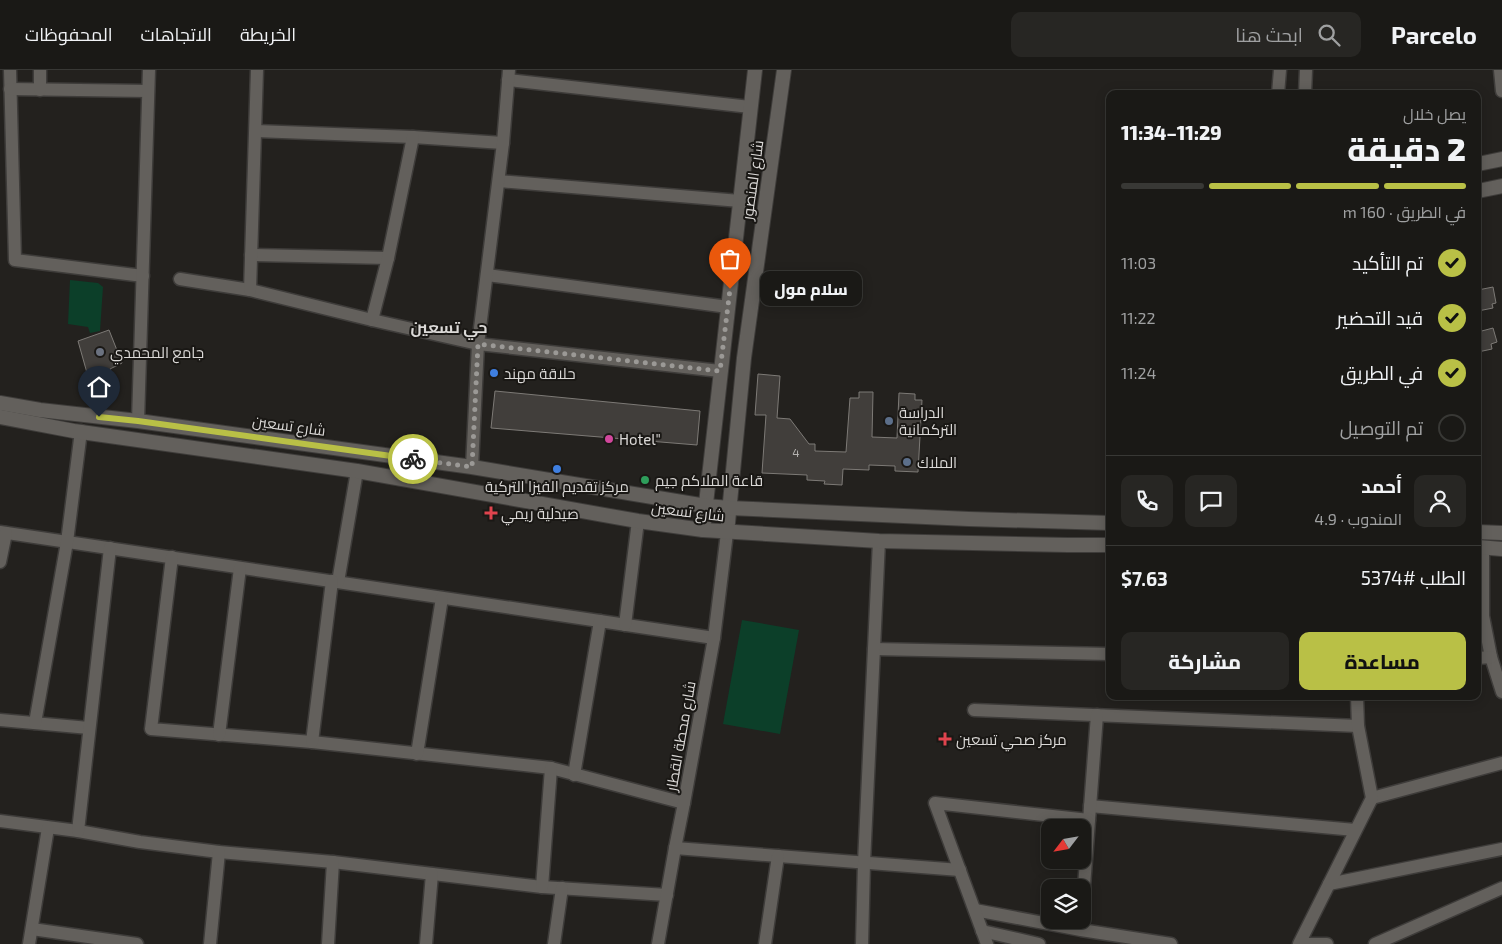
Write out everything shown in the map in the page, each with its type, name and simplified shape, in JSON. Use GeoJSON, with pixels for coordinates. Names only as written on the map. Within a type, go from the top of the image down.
{"type":"FeatureCollection","features":[{"type":"Feature","properties":{"kind":"main road","name":"شارع المنصور"},"geometry":{"type":"LineString","coordinates":[[703,530],[755,70]]}},
{"type":"Feature","properties":{"kind":"main road","name":"شارع المنصور"},"geometry":{"type":"LineString","coordinates":[[727,532],[744,358],[784,70]]}},
{"type":"Feature","properties":{"kind":"main road"},"geometry":{"type":"LineString","coordinates":[[1481,163],[1502,159]]}},
{"type":"Feature","properties":{"kind":"main road"},"geometry":{"type":"LineString","coordinates":[[1481,190],[1502,186]]}},
{"type":"Feature","properties":{"kind":"main road","name":"شارع تسعين"},"geometry":{"type":"LineString","coordinates":[[0,403],[40,410],[138,421],[472,467],[706,506],[969,519],[1106,523]]}},
{"type":"Feature","properties":{"kind":"main road","name":"شارع تسعين"},"geometry":{"type":"LineString","coordinates":[[0,417],[80,431],[357,471],[638,521],[703,530],[879,541],[1106,545]]}},
{"type":"Feature","properties":{"kind":"main road"},"geometry":{"type":"LineString","coordinates":[[1481,532],[1502,533]]}},
{"type":"Feature","properties":{"kind":"main road"},"geometry":{"type":"LineString","coordinates":[[1481,547],[1502,549]]}},
{"type":"Feature","properties":{"kind":"street"},"geometry":{"type":"LineString","coordinates":[[10,70],[15,260],[143,276]]}},
{"type":"Feature","properties":{"kind":"street"},"geometry":{"type":"LineString","coordinates":[[40,70],[40,90]]}},
{"type":"Feature","properties":{"kind":"street"},"geometry":{"type":"LineString","coordinates":[[138,421],[149,70]]}},
{"type":"Feature","properties":{"kind":"street"},"geometry":{"type":"LineString","coordinates":[[250,290],[257,70]]}},
{"type":"Feature","properties":{"kind":"street"},"geometry":{"type":"LineString","coordinates":[[1278,90],[1280,70]]}},
{"type":"Feature","properties":{"kind":"street"},"geometry":{"type":"LineString","coordinates":[[1305,90],[1306,70]]}},
{"type":"Feature","properties":{"kind":"street"},"geometry":{"type":"LineString","coordinates":[[1500,70],[1502,91]]}},
{"type":"Feature","properties":{"kind":"street"},"geometry":{"type":"LineString","coordinates":[[472,467],[478,344],[499,180],[509,75],[750,107]]}},
{"type":"Feature","properties":{"kind":"street"},"geometry":{"type":"LineString","coordinates":[[10,89],[148,92]]}},
{"type":"Feature","properties":{"kind":"street"},"geometry":{"type":"LineString","coordinates":[[256,130],[503,143]]}},
{"type":"Feature","properties":{"kind":"street"},"geometry":{"type":"LineString","coordinates":[[372,320],[388,258],[413,137]]}},
{"type":"Feature","properties":{"kind":"street"},"geometry":{"type":"LineString","coordinates":[[499,180],[740,201]]}},
{"type":"Feature","properties":{"kind":"street"},"geometry":{"type":"LineString","coordinates":[[251,255],[388,258]]}},
{"type":"Feature","properties":{"kind":"street"},"geometry":{"type":"LineString","coordinates":[[487,275],[728,307]]}},
{"type":"Feature","properties":{"kind":"street"},"geometry":{"type":"LineString","coordinates":[[180,279],[250,290],[478,344],[720,371]]}},
{"type":"Feature","properties":{"kind":"street"},"geometry":{"type":"LineString","coordinates":[[35,723],[67,542],[80,431]]}},
{"type":"Feature","properties":{"kind":"street"},"geometry":{"type":"LineString","coordinates":[[312,742],[335,582],[357,471]]}},
{"type":"Feature","properties":{"kind":"street"},"geometry":{"type":"LineString","coordinates":[[625,625],[638,521]]}},
{"type":"Feature","properties":{"kind":"street"},"geometry":{"type":"LineString","coordinates":[[0,562],[3,532],[714,638]]}},
{"type":"Feature","properties":{"kind":"street","name":"شارع محطة القطار"},"geometry":{"type":"LineString","coordinates":[[658,944],[674,848],[684,804],[714,638],[727,532]]}},
{"type":"Feature","properties":{"kind":"street"},"geometry":{"type":"LineString","coordinates":[[862,944],[879,541]]}},
{"type":"Feature","properties":{"kind":"street"},"geometry":{"type":"LineString","coordinates":[[78,831],[110,548]]}},
{"type":"Feature","properties":{"kind":"street"},"geometry":{"type":"LineString","coordinates":[[172,558],[151,729],[312,742],[551,768],[684,804]]}},
{"type":"Feature","properties":{"kind":"street"},"geometry":{"type":"LineString","coordinates":[[219,735],[240,568]]}},
{"type":"Feature","properties":{"kind":"street"},"geometry":{"type":"LineString","coordinates":[[1481,570],[1483,616],[1491,657],[1502,692]]}},
{"type":"Feature","properties":{"kind":"street"},"geometry":{"type":"LineString","coordinates":[[417,754],[442,598]]}},
{"type":"Feature","properties":{"kind":"street"},"geometry":{"type":"LineString","coordinates":[[574,775],[600,621]]}},
{"type":"Feature","properties":{"kind":"street"},"geometry":{"type":"LineString","coordinates":[[874,649],[1106,654]]}},
{"type":"Feature","properties":{"kind":"street"},"geometry":{"type":"LineString","coordinates":[[1481,658],[1491,657]]}},
{"type":"Feature","properties":{"kind":"street"},"geometry":{"type":"LineString","coordinates":[[1328,944],[1299,944],[1372,798],[1358,726],[1357,700]]}},
{"type":"Feature","properties":{"kind":"street"},"geometry":{"type":"LineString","coordinates":[[974,710],[1358,726]]}},
{"type":"Feature","properties":{"kind":"street"},"geometry":{"type":"LineString","coordinates":[[1089,819],[1097,715]]}},
{"type":"Feature","properties":{"kind":"street"},"geometry":{"type":"LineString","coordinates":[[0,720],[89,728]]}},
{"type":"Feature","properties":{"kind":"street"},"geometry":{"type":"LineString","coordinates":[[1372,798],[1502,762]]}},
{"type":"Feature","properties":{"kind":"street"},"geometry":{"type":"LineString","coordinates":[[542,887],[551,768]]}},
{"type":"Feature","properties":{"kind":"street"},"geometry":{"type":"LineString","coordinates":[[987,944],[935,803],[1080,819]]}},
{"type":"Feature","properties":{"kind":"street"},"geometry":{"type":"LineString","coordinates":[[1090,806],[1355,830]]}},
{"type":"Feature","properties":{"kind":"street"},"geometry":{"type":"LineString","coordinates":[[0,821],[219,852],[333,862],[542,887],[667,895]]}},
{"type":"Feature","properties":{"kind":"street"},"geometry":{"type":"LineString","coordinates":[[29,944],[48,828]]}},
{"type":"Feature","properties":{"kind":"street"},"geometry":{"type":"LineString","coordinates":[[674,848],[960,870]]}},
{"type":"Feature","properties":{"kind":"street"},"geometry":{"type":"LineString","coordinates":[[1329,884],[1502,849]]}},
{"type":"Feature","properties":{"kind":"street"},"geometry":{"type":"LineString","coordinates":[[210,944],[219,852]]}},
{"type":"Feature","properties":{"kind":"street"},"geometry":{"type":"LineString","coordinates":[[765,944],[778,856]]}},
{"type":"Feature","properties":{"kind":"street"},"geometry":{"type":"LineString","coordinates":[[328,944],[333,862]]}},
{"type":"Feature","properties":{"kind":"street"},"geometry":{"type":"LineString","coordinates":[[426,944],[432,874]]}},
{"type":"Feature","properties":{"kind":"street"},"geometry":{"type":"LineString","coordinates":[[554,944],[562,888]]}},
{"type":"Feature","properties":{"kind":"street"},"geometry":{"type":"LineString","coordinates":[[1375,944],[1502,888]]}},
{"type":"Feature","properties":{"kind":"street"},"geometry":{"type":"LineString","coordinates":[[975,910],[1041,919]]}},
{"type":"Feature","properties":{"kind":"street"},"geometry":{"type":"LineString","coordinates":[[1091,927],[1171,944]]}},
{"type":"Feature","properties":{"kind":"street"},"geometry":{"type":"LineString","coordinates":[[32,929],[137,944]]}},
{"type":"Feature","properties":{"kind":"street"},"geometry":{"type":"LineString","coordinates":[[982,931],[1039,944]]}},
{"type":"Feature","properties":{"kind":"green space"},"geometry":{"type":"Polygon","coordinates":[[[70,280],[98,283],[103,287],[100,331],[90,333],[88,327],[68,324],[70,280]]]}},
{"type":"Feature","properties":{"kind":"green space"},"geometry":{"type":"Polygon","coordinates":[[[742,620],[799,630],[780,734],[723,724],[742,620]]]}},
{"type":"Feature","properties":{"kind":"building"},"geometry":{"type":"Polygon","coordinates":[[[1493,287],[1496,303],[1492,304],[1493,308],[1481,310],[1481,289],[1493,287]]]}},
{"type":"Feature","properties":{"kind":"building"},"geometry":{"type":"Polygon","coordinates":[[[1493,328],[1497,342],[1491,344],[1492,349],[1481,351],[1481,331],[1493,328]]]}},
{"type":"Feature","properties":{"kind":"building","name":"جامع المحمدي"},"geometry":{"type":"Polygon","coordinates":[[[109,330],[122,363],[110,369],[111,372],[89,380],[78,341],[109,330]]]}},
{"type":"Feature","properties":{"kind":"building"},"geometry":{"type":"Polygon","coordinates":[[[758,374],[780,376],[777,418],[790,419],[809,444],[815,444],[815,451],[846,452],[850,398],[859,398],[859,392],[873,392],[872,437],[897,438],[899,393],[915,394],[915,400],[922,400],[918,472],[895,471],[895,466],[869,465],[869,470],[843,469],[842,485],[824,484],[825,481],[807,480],[807,475],[762,473],[766,415],[755,415],[758,374]]]}},
{"type":"Feature","properties":{"kind":"building"},"geometry":{"type":"Polygon","coordinates":[[[495,391],[700,411],[697,445],[491,428],[495,391]]]}},
{"type":"Feature","properties":{"kind":"way so far"},"geometry":{"type":"LineString","coordinates":[[413,459],[472,467],[478,344],[720,371],[730,289]]}},
{"type":"Feature","properties":{"kind":"place","name":"سلام مول"},"geometry":{"type":"Point","coordinates":[730,289]}},
{"type":"Feature","properties":{"kind":"place","name":"جامع المحمدي"},"geometry":{"type":"Point","coordinates":[100,352]}},
{"type":"Feature","properties":{"kind":"place","name":"حلاقة مهند"},"geometry":{"type":"Point","coordinates":[494,373]}},
{"type":"Feature","properties":{"kind":"place","name":"الدراسة التركمانية"},"geometry":{"type":"Point","coordinates":[889,421]}},
{"type":"Feature","properties":{"kind":"place","name":"Hotel\""},"geometry":{"type":"Point","coordinates":[609,439]}},
{"type":"Feature","properties":{"kind":"place","name":"الملاك"},"geometry":{"type":"Point","coordinates":[907,462]}},
{"type":"Feature","properties":{"kind":"place","name":"مركز تقديم الفيزا التركية"},"geometry":{"type":"Point","coordinates":[557,469]}},
{"type":"Feature","properties":{"kind":"place","name":"قاعة الملاكم جيم"},"geometry":{"type":"Point","coordinates":[645,480]}},
{"type":"Feature","properties":{"kind":"place","name":"صيدلية ريمي"},"geometry":{"type":"Point","coordinates":[491,513]}},
{"type":"Feature","properties":{"kind":"place","name":"مركز صحي تسعين"},"geometry":{"type":"Point","coordinates":[945,739]}},
{"type":"Feature","properties":{"kind":"district","name":"حي تسعين"},"geometry":{"type":"Point","coordinates":[449,326]}},
{"type":"Feature","properties":{"kind":"route"},"geometry":{"type":"LineString","coordinates":[[99,417],[413,459]]}}]}
